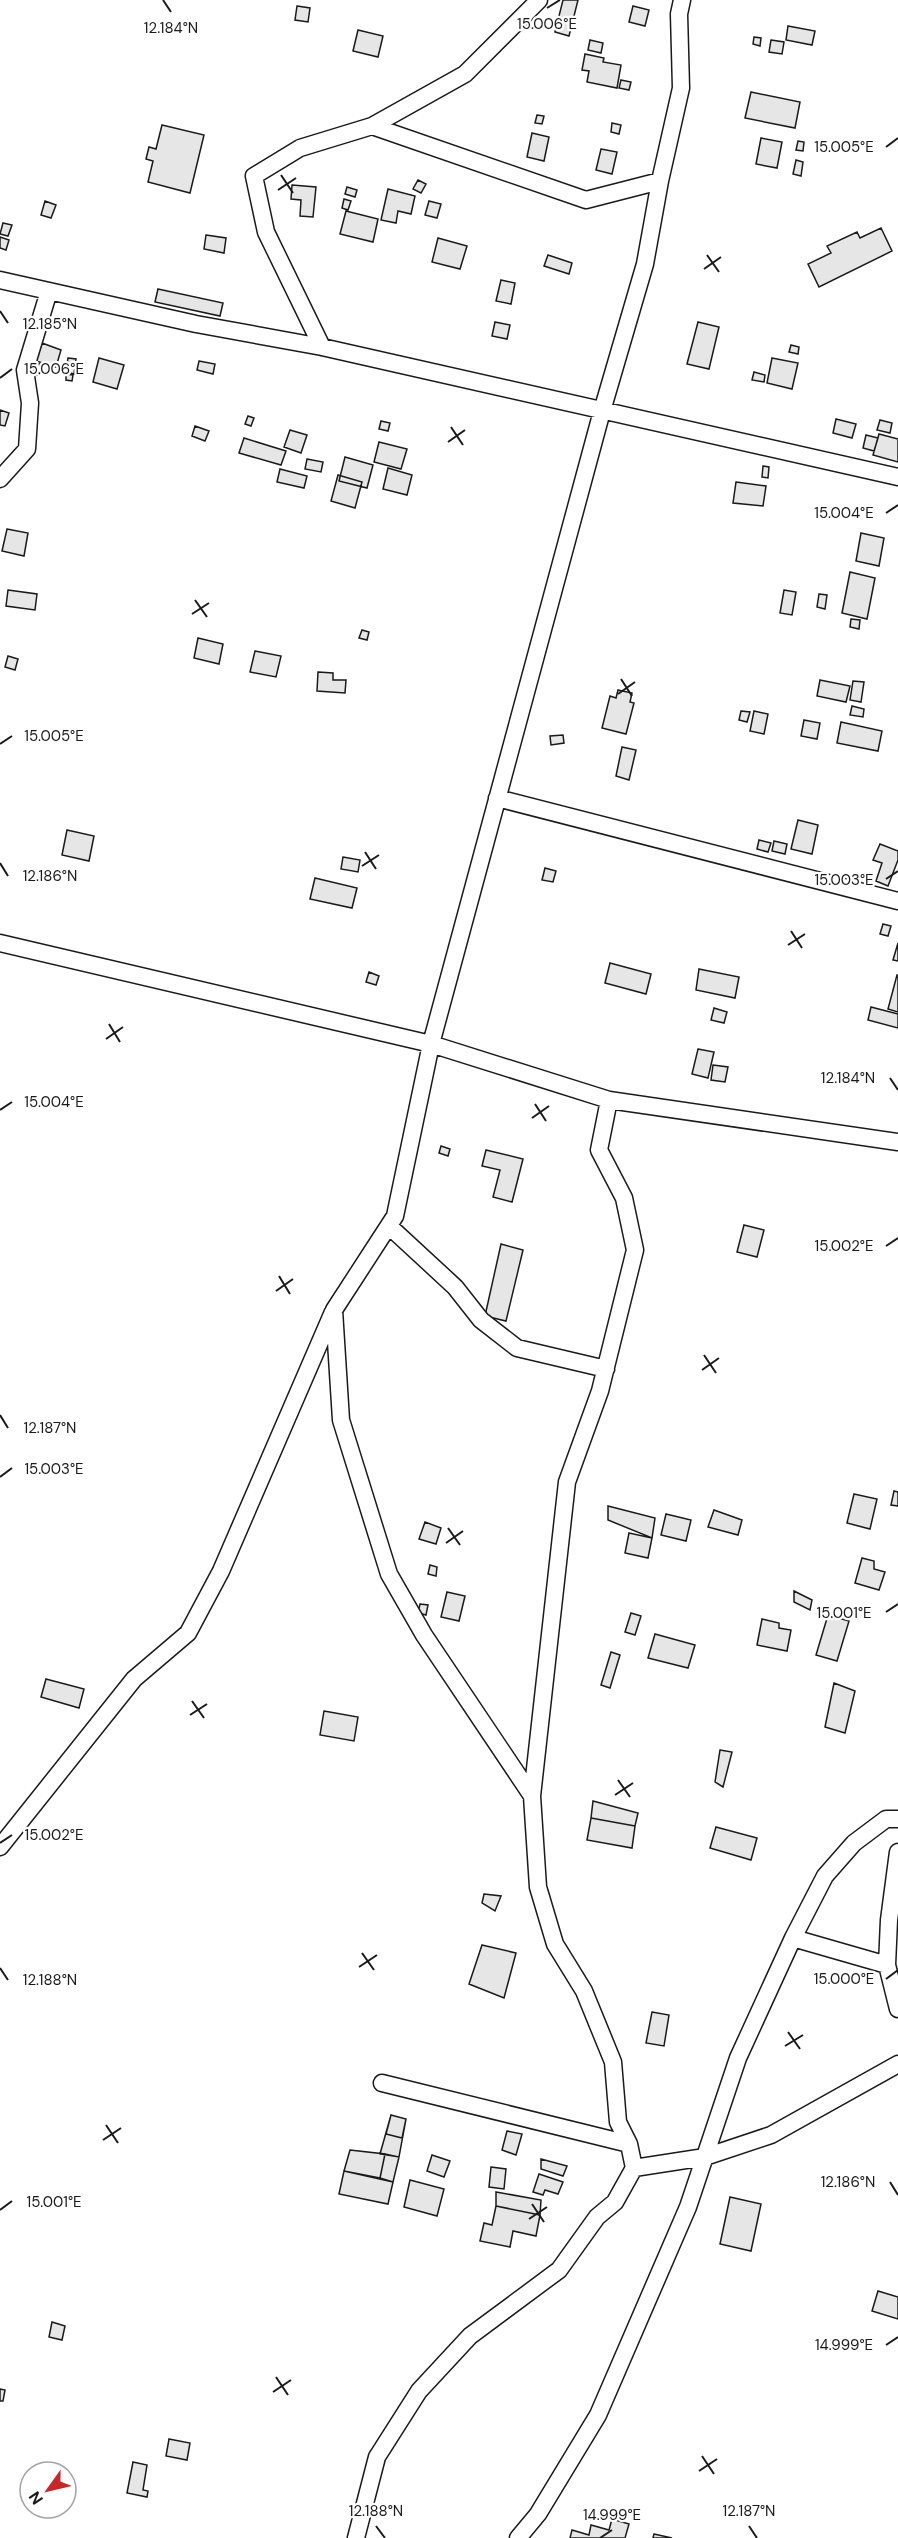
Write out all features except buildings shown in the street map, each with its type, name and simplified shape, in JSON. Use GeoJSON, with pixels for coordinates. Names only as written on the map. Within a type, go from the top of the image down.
{"type":"FeatureCollection","features":[{"type":"Feature","properties":{"kind":"street"},"geometry":{"type":"LineString","coordinates":[[322,346],[266,232],[254,176],[300,148],[372,126],[465,74],[540,0]]}},
{"type":"Feature","properties":{"kind":"street"},"geometry":{"type":"LineString","coordinates":[[0,1847],[134,1679],[188,1633],[221,1571],[334,1310],[395,1216],[431,1044],[602,411],[645,264],[660,181],[681,88],[679,14],[682,0]]}},
{"type":"Feature","properties":{"kind":"street"},"geometry":{"type":"LineString","coordinates":[[372,126],[586,200],[660,181]]}},
{"type":"Feature","properties":{"kind":"street"},"geometry":{"type":"LineString","coordinates":[[0,280],[196,324],[322,346],[898,477]]}},
{"type":"Feature","properties":{"kind":"street"},"geometry":{"type":"LineString","coordinates":[[0,479],[27,449],[30,403],[25,370],[49,291]]}},
{"type":"Feature","properties":{"kind":"street"},"geometry":{"type":"LineString","coordinates":[[498,798],[897,897]]}},
{"type":"Feature","properties":{"kind":"street"},"geometry":{"type":"LineString","coordinates":[[0,938],[8,945],[431,1044],[609,1100],[898,1142]]}},
{"type":"Feature","properties":{"kind":"street"},"geometry":{"type":"LineString","coordinates":[[356,2538],[377,2457],[419,2391],[470,2336],[560,2270],[597,2217],[615,2202],[634,2168],[629,2144],[618,2122],[613,2062],[584,1991],[555,1944],[538,1887],[532,1796],[567,1482],[600,1391],[635,1250],[624,1198],[599,1150],[609,1100]]}},
{"type":"Feature","properties":{"kind":"street"},"geometry":{"type":"LineString","coordinates":[[389,1226],[455,1287],[481,1320],[517,1348],[606,1369]]}},
{"type":"Feature","properties":{"kind":"street"},"geometry":{"type":"LineString","coordinates":[[334,1310],[341,1420],[389,1574],[424,1635],[532,1796]]}},
{"type":"Feature","properties":{"kind":"street"},"geometry":{"type":"LineString","coordinates":[[518,2538],[538,2514],[598,2415],[688,2207],[738,2058],[793,1938],[825,1876],[854,1843],[886,1819],[898,1819]]}},
{"type":"Feature","properties":{"kind":"street"},"geometry":{"type":"LineString","coordinates":[[898,1852],[886,1965],[898,2009]]}},
{"type":"Feature","properties":{"kind":"street"},"geometry":{"type":"LineString","coordinates":[[793,1938],[886,1965]]}},
{"type":"Feature","properties":{"kind":"street"},"geometry":{"type":"LineString","coordinates":[[634,2168],[705,2157],[771,2135],[898,2064]]}},
{"type":"Feature","properties":{"kind":"street"},"geometry":{"type":"LineString","coordinates":[[382,2083],[629,2144]]}}]}
